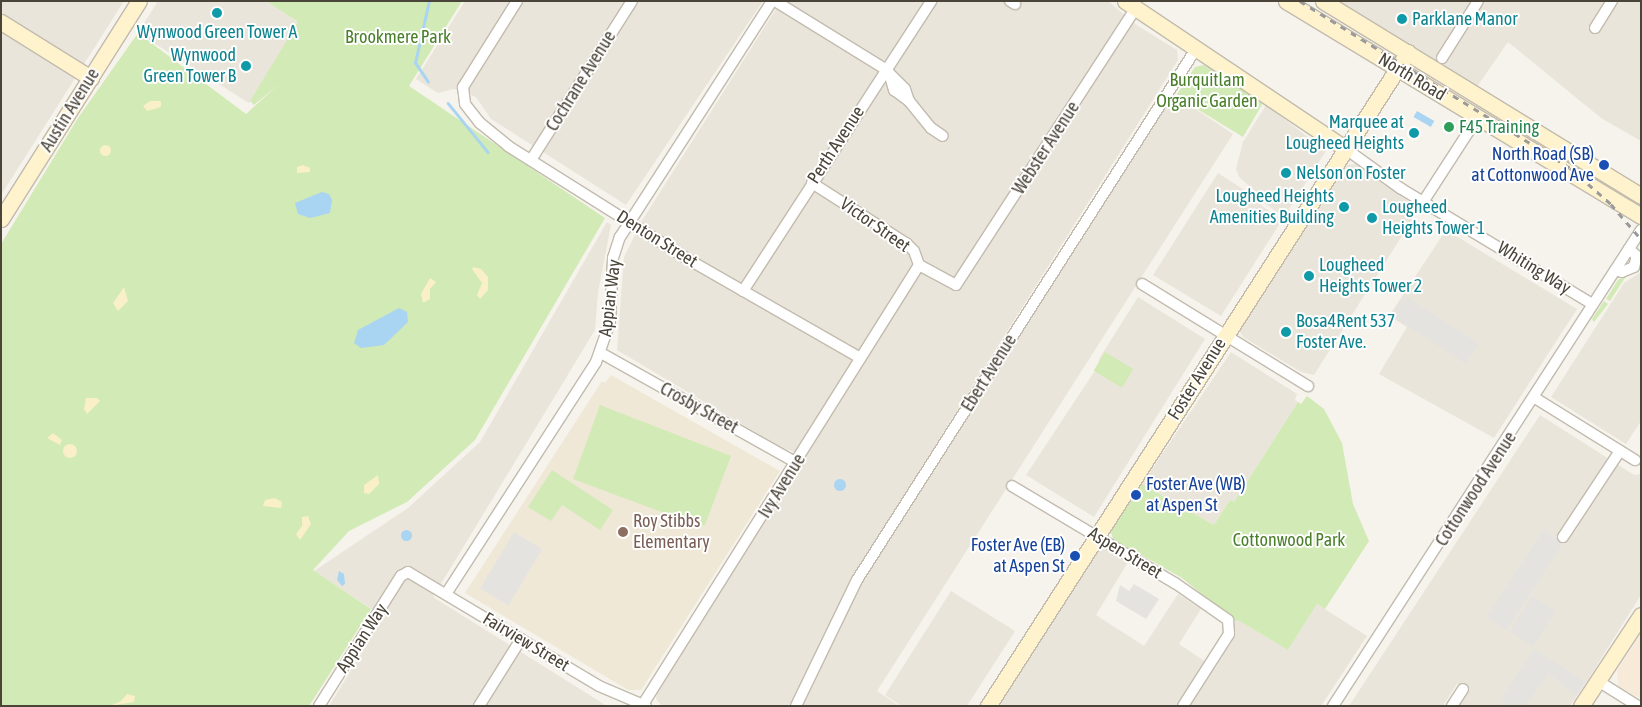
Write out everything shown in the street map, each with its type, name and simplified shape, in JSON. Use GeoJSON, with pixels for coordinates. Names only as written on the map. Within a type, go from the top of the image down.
{"type":"FeatureCollection","features":[{"type":"Feature","properties":{"kind":"street","name":"Austin Avenue"},"geometry":{"type":"LineString","coordinates":[[1,220],[139,1]]}},
{"type":"Feature","properties":{"kind":"street","name":"Denton Street"},"geometry":{"type":"LineString","coordinates":[[516,1],[468,76],[462,95],[465,104],[486,129],[628,222],[860,358]]}},
{"type":"Feature","properties":{"kind":"street","name":"Cochrane Avenue"},"geometry":{"type":"LineString","coordinates":[[531,160],[632,1]]}},
{"type":"Feature","properties":{"kind":"street"},"geometry":{"type":"LineString","coordinates":[[773,1],[888,73],[894,90],[909,101],[931,128],[944,136]]}},
{"type":"Feature","properties":{"kind":"street","name":"Appian Way"},"geometry":{"type":"LineString","coordinates":[[446,594],[602,353],[610,322],[613,258],[628,222],[773,1]]}},
{"type":"Feature","properties":{"kind":"street","name":"Perth Avenue"},"geometry":{"type":"LineString","coordinates":[[743,291],[812,183],[888,73],[931,1]]}},
{"type":"Feature","properties":{"kind":"street","name":"North Road"},"geometry":{"type":"LineString","coordinates":[[1286,1],[1640,216]]}},
{"type":"Feature","properties":{"kind":"street","name":"North Road"},"geometry":{"type":"LineString","coordinates":[[1323,1],[1641,196]]}},
{"type":"Feature","properties":{"kind":"street"},"geometry":{"type":"LineString","coordinates":[[1442,58],[1478,1]]}},
{"type":"Feature","properties":{"kind":"street"},"geometry":{"type":"LineString","coordinates":[[1595,28],[1612,1]]}},
{"type":"Feature","properties":{"kind":"street","name":"Whiting Way"},"geometry":{"type":"LineString","coordinates":[[1130,5],[1423,202],[1592,304]]}},
{"type":"Feature","properties":{"kind":"street","name":"Webster Avenue"},"geometry":{"type":"LineString","coordinates":[[956,285],[1130,5]]}},
{"type":"Feature","properties":{"kind":"street"},"geometry":{"type":"LineString","coordinates":[[1,22],[91,78]]}},
{"type":"Feature","properties":{"kind":"street","name":"Ebert Avenue"},"geometry":{"type":"LineString","coordinates":[[796,706],[862,572],[1196,49]]}},
{"type":"Feature","properties":{"kind":"street","name":"Foster Avenue"},"geometry":{"type":"LineString","coordinates":[[988,706],[1408,52]]}},
{"type":"Feature","properties":{"kind":"street"},"geometry":{"type":"LineString","coordinates":[[1423,202],[1478,116]]}},
{"type":"Feature","properties":{"kind":"street","name":"Victor Street"},"geometry":{"type":"LineString","coordinates":[[812,183],[906,243],[914,252],[918,265],[956,285]]}},
{"type":"Feature","properties":{"kind":"street","name":"Cottonwood Avenue"},"geometry":{"type":"LineString","coordinates":[[1333,706],[1535,398],[1592,304],[1641,230]]}},
{"type":"Feature","properties":{"kind":"street","name":"Ivy Avenue"},"geometry":{"type":"LineString","coordinates":[[644,705],[797,463],[918,265]]}},
{"type":"Feature","properties":{"kind":"street"},"geometry":{"type":"LineString","coordinates":[[1142,284],[1308,386]]}},
{"type":"Feature","properties":{"kind":"street","name":"Crosby Street"},"geometry":{"type":"LineString","coordinates":[[602,353],[797,463]]}},
{"type":"Feature","properties":{"kind":"street"},"geometry":{"type":"LineString","coordinates":[[1535,398],[1635,460]]}},
{"type":"Feature","properties":{"kind":"street"},"geometry":{"type":"LineString","coordinates":[[1564,537],[1620,451]]}},
{"type":"Feature","properties":{"kind":"street","name":"Aspen Street"},"geometry":{"type":"LineString","coordinates":[[1012,486],[1175,583],[1228,620],[1231,626],[1229,634],[1183,706]]}},
{"type":"Feature","properties":{"kind":"street","name":"Appian Way"},"geometry":{"type":"LineString","coordinates":[[319,706],[402,576],[408,572]]}},
{"type":"Feature","properties":{"kind":"street","name":"Fairview Street"},"geometry":{"type":"LineString","coordinates":[[408,572],[607,690],[644,705]]}},
{"type":"Feature","properties":{"kind":"street"},"geometry":{"type":"LineString","coordinates":[[1581,706],[1641,615]]}},
{"type":"Feature","properties":{"kind":"street"},"geometry":{"type":"LineString","coordinates":[[479,706],[522,639]]}},
{"type":"Feature","properties":{"kind":"street"},"geometry":{"type":"LineString","coordinates":[[1598,681],[1638,706]]}},
{"type":"Feature","properties":{"kind":"street"},"geometry":{"type":"LineString","coordinates":[[1452,706],[1463,689]]}},
{"type":"Feature","properties":{"kind":"shaded area"},"geometry":{"type":"Polygon","coordinates":[[[1,1],[124,1],[1,195],[1,1]]]}},
{"type":"Feature","properties":{"kind":"shaded area"},"geometry":{"type":"Polygon","coordinates":[[[158,1],[266,1],[299,23],[249,103],[138,33],[158,1]]]}},
{"type":"Feature","properties":{"kind":"shaded area"},"geometry":{"type":"Polygon","coordinates":[[[465,1],[763,1],[626,205],[491,119],[476,97],[454,89],[438,93],[416,79],[465,1]]]}},
{"type":"Feature","properties":{"kind":"shaded area"},"geometry":{"type":"Polygon","coordinates":[[[781,1],[1108,1],[1138,26],[1177,50],[1178,60],[853,576],[789,706],[662,706],[656,699],[657,692],[915,280],[910,268],[801,447],[794,452],[780,447],[617,350],[624,257],[643,219],[781,1]]]}},
{"type":"Feature","properties":{"kind":"shaded area"},"geometry":{"type":"Polygon","coordinates":[[[1641,1],[1641,141],[1601,118],[1508,42],[1476,88],[1337,2],[1641,1]]]}},
{"type":"Feature","properties":{"kind":"shaded area"},"geometry":{"type":"Polygon","coordinates":[[[1173,94],[1233,134],[877,691],[899,706],[802,706],[862,582],[1173,94]]]}},
{"type":"Feature","properties":{"kind":"shaded area","name":"Nelson on Foster"},"geometry":{"type":"Polygon","coordinates":[[[1266,105],[1326,151],[1284,217],[1260,200],[1262,197],[1239,177],[1236,169],[1243,142],[1266,105]]]}},
{"type":"Feature","properties":{"kind":"shaded area"},"geometry":{"type":"Polygon","coordinates":[[[1355,164],[1366,170],[1411,203],[1417,212],[1314,375],[1301,372],[1243,337],[1239,330],[1347,165],[1355,164]]]}},
{"type":"Feature","properties":{"kind":"shaded area"},"geometry":{"type":"Polygon","coordinates":[[[1218,173],[1255,197],[1262,206],[1282,220],[1221,316],[1153,275],[1218,173]]]}},
{"type":"Feature","properties":{"kind":"shaded area"},"geometry":{"type":"Polygon","coordinates":[[[607,222],[611,225],[598,292],[595,330],[433,597],[607,706],[329,706],[384,617],[314,571],[408,508],[480,442],[607,222]]]}},
{"type":"Feature","properties":{"kind":"shaded area"},"geometry":{"type":"Polygon","coordinates":[[[1446,230],[1577,309],[1494,438],[1379,374],[1407,327],[1389,316],[1446,230]]]}},
{"type":"Feature","properties":{"kind":"shaded area"},"geometry":{"type":"Polygon","coordinates":[[[1641,272],[1641,421],[1626,444],[1551,397],[1624,283],[1641,272]]]}},
{"type":"Feature","properties":{"kind":"shaded area"},"geometry":{"type":"Polygon","coordinates":[[[1404,295],[1479,343],[1466,364],[1391,315],[1404,295]]]}},
{"type":"Feature","properties":{"kind":"shaded area"},"geometry":{"type":"Polygon","coordinates":[[[1138,297],[1205,339],[1094,517],[1026,475],[1098,366],[1099,359],[1138,297]]]}},
{"type":"Feature","properties":{"kind":"shaded area"},"geometry":{"type":"Polygon","coordinates":[[[1231,352],[1297,394],[1295,400],[1298,402],[1234,502],[1230,500],[1214,525],[1142,484],[1231,352]]]}},
{"type":"Feature","properties":{"kind":"shaded area","name":"Roy Stibbs Elementary"},"geometry":{"type":"Polygon","coordinates":[[[611,375],[780,471],[641,690],[628,690],[465,593],[602,381],[605,383],[611,375]]]}},
{"type":"Feature","properties":{"kind":"shaded area"},"geometry":{"type":"Polygon","coordinates":[[[1540,415],[1634,475],[1641,474],[1641,595],[1587,681],[1570,706],[1459,706],[1474,680],[1468,690],[1457,684],[1443,706],[1349,706],[1540,415]]]}},
{"type":"Feature","properties":{"kind":"shaded area"},"geometry":{"type":"Polygon","coordinates":[[[1543,530],[1563,543],[1506,630],[1486,617],[1543,530]]]}},
{"type":"Feature","properties":{"kind":"shaded area"},"geometry":{"type":"Polygon","coordinates":[[[514,532],[542,549],[508,606],[480,589],[514,532]]]}},
{"type":"Feature","properties":{"kind":"shaded area"},"geometry":{"type":"Polygon","coordinates":[[[1104,548],[1128,562],[1096,615],[1144,646],[1178,594],[1201,609],[1179,644],[1215,668],[1234,638],[1235,621],[1238,620],[1288,650],[1317,604],[1367,636],[1321,706],[997,706],[1095,553],[1104,548]]]}},
{"type":"Feature","properties":{"kind":"shaded area"},"geometry":{"type":"Polygon","coordinates":[[[1134,584],[1159,599],[1146,619],[1116,601],[1120,585],[1129,591],[1134,584]]]}},
{"type":"Feature","properties":{"kind":"shaded area"},"geometry":{"type":"Polygon","coordinates":[[[951,591],[1015,631],[967,706],[901,706],[885,695],[951,591]]]}},
{"type":"Feature","properties":{"kind":"shaded area"},"geometry":{"type":"Polygon","coordinates":[[[1532,596],[1556,611],[1533,646],[1510,632],[1532,596]]]}},
{"type":"Feature","properties":{"kind":"shaded area"},"geometry":{"type":"Polygon","coordinates":[[[1641,634],[1641,699],[1618,686],[1617,671],[1641,634]]]}},
{"type":"Feature","properties":{"kind":"shaded area"},"geometry":{"type":"Polygon","coordinates":[[[1534,649],[1585,682],[1576,696],[1549,674],[1525,706],[1502,706],[1504,702],[1500,700],[1534,649]]]}},
{"type":"Feature","properties":{"kind":"green space","name":"Brookmere Park"},"geometry":{"type":"Polygon","coordinates":[[[266,1],[462,1],[409,86],[605,218],[475,440],[407,502],[349,531],[313,570],[371,609],[309,706],[1,706],[1,244],[78,118],[138,33],[246,114],[279,84],[254,105],[250,101],[298,22],[266,1]]]}},
{"type":"Feature","properties":{"kind":"green space","name":"Burquitlam Organic Garden"},"geometry":{"type":"Polygon","coordinates":[[[1204,65],[1263,103],[1243,137],[1176,96],[1195,67],[1204,65]]]}},
{"type":"Feature","properties":{"kind":"green space"},"geometry":{"type":"Polygon","coordinates":[[[1628,273],[1610,301],[1606,299],[1618,280],[1628,273]]]}},
{"type":"Feature","properties":{"kind":"green space"},"geometry":{"type":"Polygon","coordinates":[[[1604,301],[1608,304],[1594,322],[1592,319],[1604,301]]]}},
{"type":"Feature","properties":{"kind":"green space"},"geometry":{"type":"Polygon","coordinates":[[[1105,352],[1133,369],[1122,388],[1094,371],[1105,352]]]}},
{"type":"Feature","properties":{"kind":"green space","name":"Cottonwood Park"},"geometry":{"type":"Polygon","coordinates":[[[1307,396],[1324,409],[1342,443],[1353,504],[1369,541],[1325,609],[1317,604],[1288,650],[1238,620],[1235,621],[1182,578],[1113,539],[1110,529],[1142,484],[1214,525],[1230,500],[1234,502],[1298,402],[1301,404],[1307,396]]]}},
{"type":"Feature","properties":{"kind":"green space"},"geometry":{"type":"Polygon","coordinates":[[[600,405],[731,456],[705,525],[699,526],[573,479],[600,405]]]}},
{"type":"Feature","properties":{"kind":"green space"},"geometry":{"type":"Polygon","coordinates":[[[552,470],[613,510],[600,530],[562,505],[551,521],[528,507],[552,470]]]}},
{"type":"Feature","properties":{"kind":"sand"},"geometry":{"type":"Polygon","coordinates":[[[150,101],[161,101],[161,107],[147,111],[143,106],[150,101]]]}},
{"type":"Feature","properties":{"kind":"sand"},"geometry":{"type":"Polygon","coordinates":[[[105,144],[111,150],[105,156],[99,150],[105,144]]]}},
{"type":"Feature","properties":{"kind":"sand"},"geometry":{"type":"Polygon","coordinates":[[[303,165],[310,168],[310,172],[297,173],[297,167],[303,165]]]}},
{"type":"Feature","properties":{"kind":"sand"},"geometry":{"type":"Polygon","coordinates":[[[474,267],[481,269],[488,277],[488,290],[480,299],[477,295],[482,283],[472,269],[474,267]]]}},
{"type":"Feature","properties":{"kind":"sand"},"geometry":{"type":"Polygon","coordinates":[[[430,278],[436,282],[430,289],[430,299],[423,303],[421,294],[430,278]]]}},
{"type":"Feature","properties":{"kind":"sand"},"geometry":{"type":"Polygon","coordinates":[[[124,287],[128,301],[118,311],[113,303],[124,287]]]}},
{"type":"Feature","properties":{"kind":"sand"},"geometry":{"type":"Polygon","coordinates":[[[86,398],[97,398],[100,401],[87,414],[84,409],[86,398]]]}},
{"type":"Feature","properties":{"kind":"sand"},"geometry":{"type":"Polygon","coordinates":[[[53,433],[62,440],[60,445],[47,438],[53,433]]]}},
{"type":"Feature","properties":{"kind":"sand"},"geometry":{"type":"Polygon","coordinates":[[[70,444],[75,446],[77,451],[75,456],[70,458],[65,456],[63,451],[65,446],[70,444]]]}},
{"type":"Feature","properties":{"kind":"sand"},"geometry":{"type":"Polygon","coordinates":[[[378,475],[379,484],[369,494],[364,493],[364,485],[378,475]]]}},
{"type":"Feature","properties":{"kind":"sand"},"geometry":{"type":"Polygon","coordinates":[[[275,498],[282,502],[281,508],[263,506],[265,500],[275,498]]]}},
{"type":"Feature","properties":{"kind":"sand"},"geometry":{"type":"Polygon","coordinates":[[[308,516],[311,524],[300,540],[296,534],[302,526],[302,517],[308,516]]]}},
{"type":"Feature","properties":{"kind":"sand"},"geometry":{"type":"Polygon","coordinates":[[[127,694],[135,696],[134,702],[110,706],[121,701],[127,694]]]}},
{"type":"Feature","properties":{"kind":"water"},"geometry":{"type":"Polygon","coordinates":[[[1417,111],[1434,121],[1431,127],[1414,117],[1417,111]]]}},
{"type":"Feature","properties":{"kind":"water"},"geometry":{"type":"Polygon","coordinates":[[[322,192],[329,194],[332,200],[330,213],[310,218],[298,214],[295,203],[322,192]]]}},
{"type":"Feature","properties":{"kind":"water"},"geometry":{"type":"Polygon","coordinates":[[[399,308],[407,312],[408,322],[384,345],[361,348],[354,343],[358,330],[399,308]]]}},
{"type":"Feature","properties":{"kind":"water"},"geometry":{"type":"Polygon","coordinates":[[[840,479],[846,485],[840,491],[834,485],[840,479]]]}},
{"type":"Feature","properties":{"kind":"water"},"geometry":{"type":"Polygon","coordinates":[[[404,530],[408,530],[411,535],[410,539],[404,540],[401,537],[401,533],[404,530]]]}},
{"type":"Feature","properties":{"kind":"water"},"geometry":{"type":"Polygon","coordinates":[[[339,571],[344,574],[345,584],[342,586],[337,580],[339,571]]]}},
{"type":"Feature","properties":{"kind":"waterway"},"geometry":{"type":"LineString","coordinates":[[428,82],[415,63],[429,1]]}},
{"type":"Feature","properties":{"kind":"waterway"},"geometry":{"type":"LineString","coordinates":[[448,103],[488,152]]}},
{"type":"Feature","properties":{"kind":"railway"},"geometry":{"type":"LineString","coordinates":[[1300,1],[1570,168],[1611,204],[1641,239]]}},
{"type":"Feature","properties":{"kind":"place","name":"Wynwood Green Tower A"},"geometry":{"type":"Point","coordinates":[217,13]}},
{"type":"Feature","properties":{"kind":"place","name":"Parklane Manor"},"geometry":{"type":"Point","coordinates":[1402,19]}},
{"type":"Feature","properties":{"kind":"place","name":"Wynwood Green Tower B"},"geometry":{"type":"Point","coordinates":[246,66]}},
{"type":"Feature","properties":{"kind":"place","name":"F45 Training"},"geometry":{"type":"Point","coordinates":[1449,127]}},
{"type":"Feature","properties":{"kind":"place","name":"Marquee at Lougheed Heights"},"geometry":{"type":"Point","coordinates":[1414,133]}},
{"type":"Feature","properties":{"kind":"place","name":"North Road (SB) at Cottonwood Ave"},"geometry":{"type":"Point","coordinates":[1604,165]}},
{"type":"Feature","properties":{"kind":"place","name":"Nelson on Foster"},"geometry":{"type":"Point","coordinates":[1286,173]}},
{"type":"Feature","properties":{"kind":"place","name":"Lougheed Heights Amenities Building"},"geometry":{"type":"Point","coordinates":[1344,207]}},
{"type":"Feature","properties":{"kind":"place","name":"Lougheed Heights Tower 1"},"geometry":{"type":"Point","coordinates":[1372,218]}},
{"type":"Feature","properties":{"kind":"place","name":"Lougheed Heights Tower 2"},"geometry":{"type":"Point","coordinates":[1309,276]}},
{"type":"Feature","properties":{"kind":"place","name":"Bosa4Rent 537 Foster Ave."},"geometry":{"type":"Point","coordinates":[1286,332]}},
{"type":"Feature","properties":{"kind":"place","name":"Foster Ave (WB) at Aspen St"},"geometry":{"type":"Point","coordinates":[1136,495]}},
{"type":"Feature","properties":{"kind":"place","name":"Roy Stibbs Elementary"},"geometry":{"type":"Point","coordinates":[623,532]}},
{"type":"Feature","properties":{"kind":"place","name":"Foster Ave (EB) at Aspen St"},"geometry":{"type":"Point","coordinates":[1075,556]}}]}
